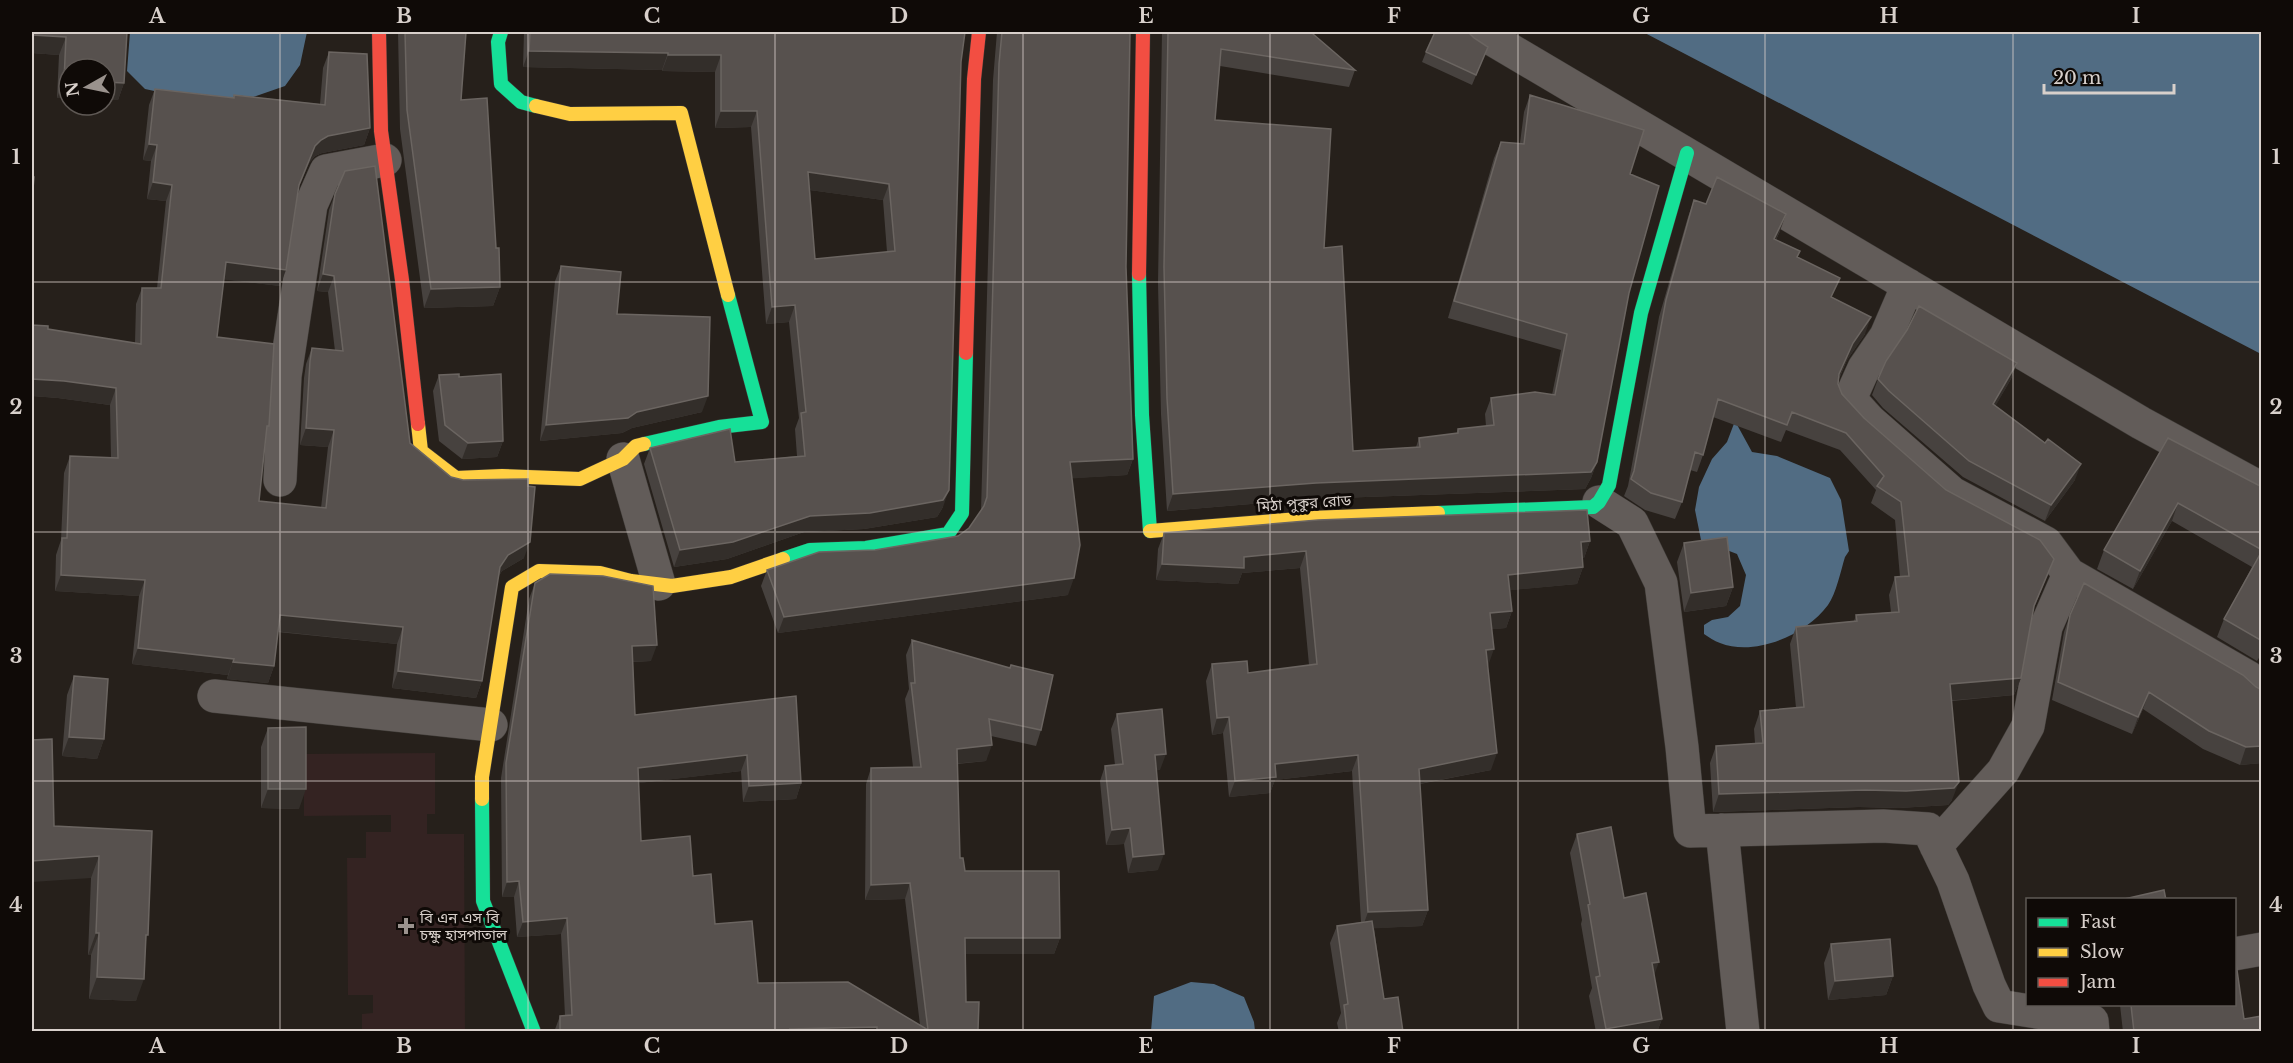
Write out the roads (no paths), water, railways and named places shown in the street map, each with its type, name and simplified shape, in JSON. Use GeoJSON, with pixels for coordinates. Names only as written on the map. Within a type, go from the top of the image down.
{"type":"FeatureCollection","features":[{"type":"Feature","properties":{"kind":"street"},"geometry":{"type":"LineString","coordinates":[[380,32],[381,130],[402,280],[421,451],[456,478],[502,476],[580,479],[622,459],[636,446],[719,427],[762,422],[741,337],[706,220],[681,113],[570,114],[521,102],[501,84],[498,42],[501,32]]}},
{"type":"Feature","properties":{"kind":"street"},"geometry":{"type":"LineString","coordinates":[[534,1032],[483,901],[482,777],[512,587],[539,571],[600,573],[631,581],[672,586],[731,577],[810,550],[866,548],[948,534],[962,513],[974,79],[979,32]]}},
{"type":"Feature","properties":{"kind":"street","name":"মিঠা পুকুর রোড"},"geometry":{"type":"LineString","coordinates":[[1143,32],[1139,284],[1142,415],[1149,531],[1311,518],[1593,507],[1599,502]]}},
{"type":"Feature","properties":{"kind":"street"},"geometry":{"type":"LineString","coordinates":[[1480,32],[2141,423],[2262,489]]}},
{"type":"Feature","properties":{"kind":"street"},"geometry":{"type":"LineString","coordinates":[[1687,153],[1641,313],[1610,484],[1599,502],[1632,523],[1661,583],[1682,747],[1690,831],[1883,826],[1928,829],[1953,881],[1989,985],[1999,1006],[2096,1019]]}},
{"type":"Feature","properties":{"kind":"street"},"geometry":{"type":"LineString","coordinates":[[280,480],[285,376],[311,205],[326,171],[385,160]]}},
{"type":"Feature","properties":{"kind":"street"},"geometry":{"type":"LineString","coordinates":[[1908,285],[1886,336],[1864,368],[1850,399],[1870,421],[1952,493],[2046,543],[2069,574],[2248,677],[2262,690]]}},
{"type":"Feature","properties":{"kind":"street"},"geometry":{"type":"LineString","coordinates":[[622,459],[659,584]]}},
{"type":"Feature","properties":{"kind":"street"},"geometry":{"type":"LineString","coordinates":[[1936,846],[2003,771],[2028,726],[2046,627],[2069,574]]}},
{"type":"Feature","properties":{"kind":"street"},"geometry":{"type":"LineString","coordinates":[[214,696],[491,725]]}},
{"type":"Feature","properties":{"kind":"street"},"geometry":{"type":"LineString","coordinates":[[1722,830],[1743,1032]]}},
{"type":"Feature","properties":{"kind":"street"},"geometry":{"type":"LineString","coordinates":[[2236,954],[2262,949]]}},
{"type":"Feature","properties":{"kind":"water"},"geometry":{"type":"Polygon","coordinates":[[[130,32],[307,32],[300,65],[285,86],[242,101],[187,98],[145,89],[127,71],[130,32]]]}},
{"type":"Feature","properties":{"kind":"water"},"geometry":{"type":"Polygon","coordinates":[[[1643,32],[2261,32],[2261,354],[1643,32]]]}},
{"type":"Feature","properties":{"kind":"water"},"geometry":{"type":"Polygon","coordinates":[[[1735,421],[1752,452],[1777,456],[1830,478],[1841,500],[1849,551],[1831,600],[1818,616],[1793,634],[1764,645],[1749,647],[1734,647],[1720,643],[1704,634],[1704,625],[1712,620],[1728,617],[1740,606],[1746,575],[1737,554],[1701,540],[1695,510],[1699,487],[1712,459],[1727,442],[1735,421]]]}},
{"type":"Feature","properties":{"kind":"water"},"geometry":{"type":"Polygon","coordinates":[[[1191,982],[1214,984],[1244,997],[1254,1022],[1255,1031],[1151,1031],[1154,996],[1191,982]]]}},
{"type":"Feature","properties":{"kind":"place","name":"বি এন এস বি চক্ষু হাসপাতাল"},"geometry":{"type":"Point","coordinates":[406,926]}}]}
